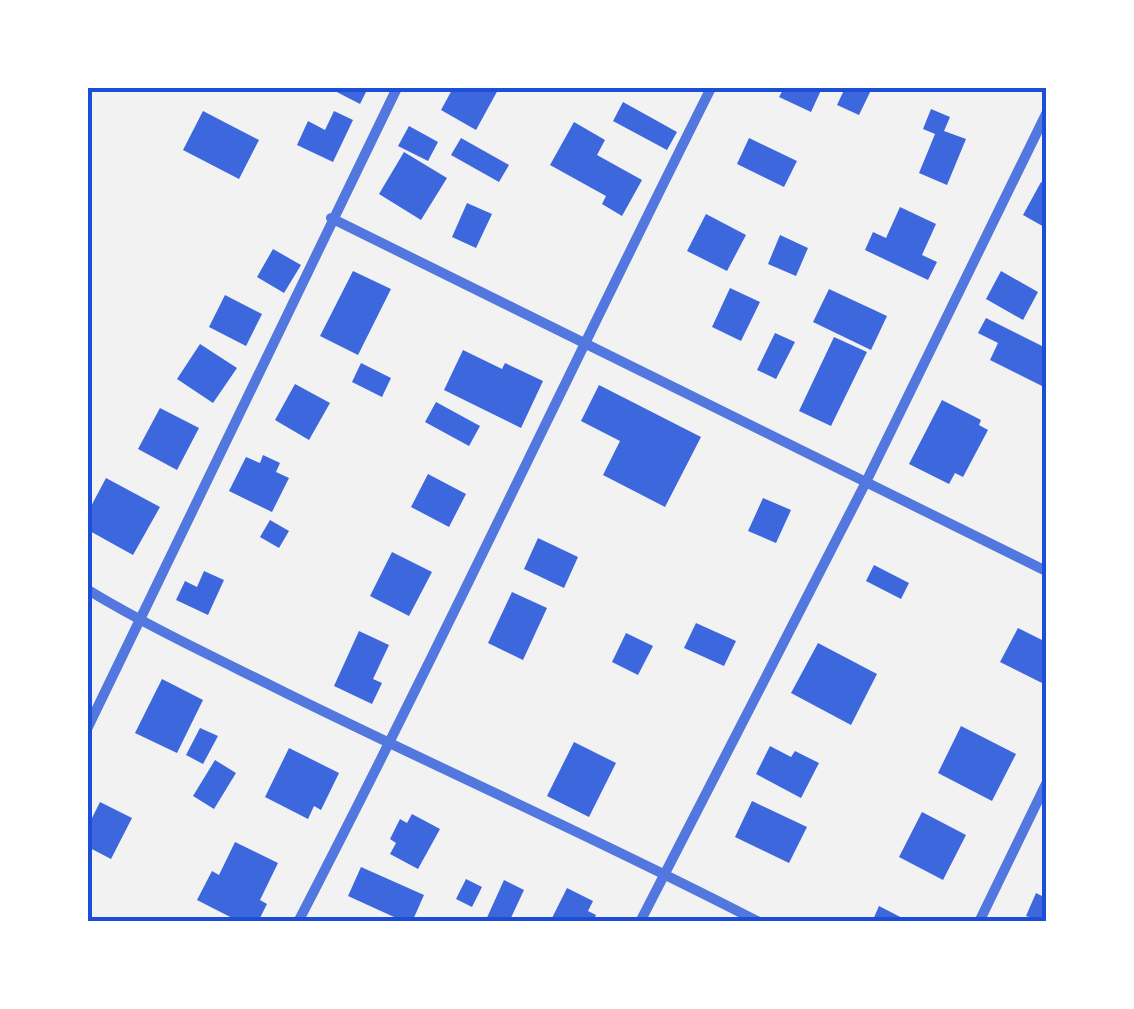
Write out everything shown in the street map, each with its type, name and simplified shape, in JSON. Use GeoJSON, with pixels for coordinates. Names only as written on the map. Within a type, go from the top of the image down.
{"type":"FeatureCollection","features":[{"type":"Feature","properties":{"kind":"street"},"geometry":{"type":"LineString","coordinates":[[88,727],[330,218],[396,88]]}},
{"type":"Feature","properties":{"kind":"street"},"geometry":{"type":"LineString","coordinates":[[298,922],[390,744],[711,88]]}},
{"type":"Feature","properties":{"kind":"street"},"geometry":{"type":"LineString","coordinates":[[640,922],[866,482],[1046,114]]}},
{"type":"Feature","properties":{"kind":"street"},"geometry":{"type":"LineString","coordinates":[[330,218],[1046,572]]}},
{"type":"Feature","properties":{"kind":"street"},"geometry":{"type":"LineString","coordinates":[[88,590],[140,620],[390,744],[759,922]]}},
{"type":"Feature","properties":{"kind":"street"},"geometry":{"type":"LineString","coordinates":[[979,922],[1046,784]]}},
{"type":"Feature","properties":{"kind":"building"},"geometry":{"type":"Polygon","coordinates":[[[329,88],[368,88],[360,104],[329,88]]]}},
{"type":"Feature","properties":{"kind":"building"},"geometry":{"type":"Polygon","coordinates":[[[453,88],[499,88],[476,130],[441,110],[453,88]]]}},
{"type":"Feature","properties":{"kind":"building"},"geometry":{"type":"Polygon","coordinates":[[[784,88],[822,88],[811,112],[779,97],[784,88]]]}},
{"type":"Feature","properties":{"kind":"building"},"geometry":{"type":"Polygon","coordinates":[[[845,88],[872,88],[859,115],[837,105],[845,88]]]}},
{"type":"Feature","properties":{"kind":"building"},"geometry":{"type":"Polygon","coordinates":[[[623,102],[677,132],[667,150],[613,121],[623,102]]]}},
{"type":"Feature","properties":{"kind":"building"},"geometry":{"type":"Polygon","coordinates":[[[931,109],[950,117],[944,131],[966,139],[947,185],[919,173],[935,134],[923,129],[931,109]]]}},
{"type":"Feature","properties":{"kind":"building"},"geometry":{"type":"Polygon","coordinates":[[[203,111],[259,140],[239,179],[183,150],[203,111]]]}},
{"type":"Feature","properties":{"kind":"building"},"geometry":{"type":"Polygon","coordinates":[[[334,111],[353,120],[333,162],[297,145],[308,121],[325,130],[334,111]]]}},
{"type":"Feature","properties":{"kind":"building"},"geometry":{"type":"Polygon","coordinates":[[[574,122],[605,140],[597,155],[642,180],[622,216],[602,204],[606,196],[550,165],[574,122]]]}},
{"type":"Feature","properties":{"kind":"building"},"geometry":{"type":"Polygon","coordinates":[[[409,126],[438,142],[428,161],[398,146],[409,126]]]}},
{"type":"Feature","properties":{"kind":"building"},"geometry":{"type":"Polygon","coordinates":[[[461,138],[509,165],[499,182],[451,155],[461,138]]]}},
{"type":"Feature","properties":{"kind":"building"},"geometry":{"type":"Polygon","coordinates":[[[749,138],[797,161],[784,187],[737,164],[749,138]]]}},
{"type":"Feature","properties":{"kind":"building"},"geometry":{"type":"Polygon","coordinates":[[[404,152],[447,178],[421,220],[379,194],[404,152]]]}},
{"type":"Feature","properties":{"kind":"building"},"geometry":{"type":"Polygon","coordinates":[[[1041,182],[1046,186],[1046,228],[1023,215],[1041,182]]]}},
{"type":"Feature","properties":{"kind":"building"},"geometry":{"type":"Polygon","coordinates":[[[467,203],[492,214],[476,248],[452,237],[467,203]]]}},
{"type":"Feature","properties":{"kind":"building"},"geometry":{"type":"Polygon","coordinates":[[[900,207],[936,224],[922,255],[937,262],[928,280],[865,250],[873,232],[886,238],[900,207]]]}},
{"type":"Feature","properties":{"kind":"building"},"geometry":{"type":"Polygon","coordinates":[[[706,214],[746,235],[727,271],[687,251],[706,214]]]}},
{"type":"Feature","properties":{"kind":"building"},"geometry":{"type":"Polygon","coordinates":[[[780,235],[808,248],[796,276],[768,264],[780,235]]]}},
{"type":"Feature","properties":{"kind":"building"},"geometry":{"type":"Polygon","coordinates":[[[273,249],[301,265],[284,293],[257,277],[273,249]]]}},
{"type":"Feature","properties":{"kind":"building"},"geometry":{"type":"Polygon","coordinates":[[[353,271],[391,289],[358,355],[320,336],[353,271]]]}},
{"type":"Feature","properties":{"kind":"building"},"geometry":{"type":"Polygon","coordinates":[[[1001,271],[1038,292],[1023,320],[986,299],[1001,271]]]}},
{"type":"Feature","properties":{"kind":"building"},"geometry":{"type":"Polygon","coordinates":[[[730,288],[760,302],[741,341],[712,327],[730,288]]]}},
{"type":"Feature","properties":{"kind":"building"},"geometry":{"type":"Polygon","coordinates":[[[829,289],[887,316],[871,350],[813,322],[829,289]]]}},
{"type":"Feature","properties":{"kind":"building"},"geometry":{"type":"Polygon","coordinates":[[[225,295],[262,314],[246,346],[209,327],[225,295]]]}},
{"type":"Feature","properties":{"kind":"building"},"geometry":{"type":"Polygon","coordinates":[[[986,318],[1046,348],[1044,387],[990,360],[998,343],[978,333],[986,318]]]}},
{"type":"Feature","properties":{"kind":"building"},"geometry":{"type":"Polygon","coordinates":[[[775,333],[795,342],[776,379],[757,370],[775,333]]]}},
{"type":"Feature","properties":{"kind":"building"},"geometry":{"type":"Polygon","coordinates":[[[834,337],[867,352],[831,426],[799,411],[834,337]]]}},
{"type":"Feature","properties":{"kind":"building"},"geometry":{"type":"Polygon","coordinates":[[[200,344],[237,368],[213,403],[177,379],[200,344]]]}},
{"type":"Feature","properties":{"kind":"building"},"geometry":{"type":"Polygon","coordinates":[[[463,350],[502,369],[505,363],[543,381],[521,428],[444,390],[463,350]]]}},
{"type":"Feature","properties":{"kind":"building"},"geometry":{"type":"Polygon","coordinates":[[[361,363],[391,378],[382,397],[352,382],[361,363]]]}},
{"type":"Feature","properties":{"kind":"building"},"geometry":{"type":"Polygon","coordinates":[[[295,384],[330,403],[309,440],[275,420],[295,384]]]}},
{"type":"Feature","properties":{"kind":"building"},"geometry":{"type":"Polygon","coordinates":[[[599,385],[701,437],[665,507],[603,475],[620,441],[581,421],[599,385]]]}},
{"type":"Feature","properties":{"kind":"building"},"geometry":{"type":"Polygon","coordinates":[[[942,400],[981,420],[979,425],[988,430],[963,477],[955,473],[949,484],[909,464],[942,400]]]}},
{"type":"Feature","properties":{"kind":"building"},"geometry":{"type":"Polygon","coordinates":[[[436,402],[480,426],[469,446],[425,422],[436,402]]]}},
{"type":"Feature","properties":{"kind":"building"},"geometry":{"type":"Polygon","coordinates":[[[160,408],[199,428],[177,470],[138,449],[160,408]]]}},
{"type":"Feature","properties":{"kind":"building"},"geometry":{"type":"Polygon","coordinates":[[[263,455],[280,463],[276,472],[289,478],[272,512],[229,491],[246,457],[260,463],[263,455]]]}},
{"type":"Feature","properties":{"kind":"building"},"geometry":{"type":"Polygon","coordinates":[[[428,474],[466,494],[449,527],[411,507],[428,474]]]}},
{"type":"Feature","properties":{"kind":"building"},"geometry":{"type":"Polygon","coordinates":[[[106,478],[160,507],[133,555],[88,530],[88,512],[106,478]]]}},
{"type":"Feature","properties":{"kind":"building"},"geometry":{"type":"Polygon","coordinates":[[[763,498],[791,510],[776,543],[748,531],[763,498]]]}},
{"type":"Feature","properties":{"kind":"building"},"geometry":{"type":"Polygon","coordinates":[[[270,520],[289,531],[279,548],[260,537],[270,520]]]}},
{"type":"Feature","properties":{"kind":"building"},"geometry":{"type":"Polygon","coordinates":[[[538,538],[578,557],[564,588],[524,569],[538,538]]]}},
{"type":"Feature","properties":{"kind":"building"},"geometry":{"type":"Polygon","coordinates":[[[392,552],[432,572],[409,616],[370,596],[392,552]]]}},
{"type":"Feature","properties":{"kind":"building"},"geometry":{"type":"Polygon","coordinates":[[[874,565],[909,583],[901,599],[866,581],[874,565]]]}},
{"type":"Feature","properties":{"kind":"building"},"geometry":{"type":"Polygon","coordinates":[[[204,571],[224,580],[208,615],[176,600],[185,581],[197,587],[204,571]]]}},
{"type":"Feature","properties":{"kind":"building"},"geometry":{"type":"Polygon","coordinates":[[[512,592],[547,608],[523,660],[488,643],[512,592]]]}},
{"type":"Feature","properties":{"kind":"building"},"geometry":{"type":"Polygon","coordinates":[[[696,623],[736,641],[724,666],[684,648],[696,623]]]}},
{"type":"Feature","properties":{"kind":"building"},"geometry":{"type":"Polygon","coordinates":[[[1018,628],[1046,642],[1044,684],[1000,662],[1018,628]]]}},
{"type":"Feature","properties":{"kind":"building"},"geometry":{"type":"Polygon","coordinates":[[[359,631],[389,645],[373,679],[382,683],[372,704],[334,686],[359,631]]]}},
{"type":"Feature","properties":{"kind":"building"},"geometry":{"type":"Polygon","coordinates":[[[626,633],[653,646],[638,675],[612,662],[626,633]]]}},
{"type":"Feature","properties":{"kind":"building"},"geometry":{"type":"Polygon","coordinates":[[[818,643],[877,674],[851,725],[791,693],[818,643]]]}},
{"type":"Feature","properties":{"kind":"building"},"geometry":{"type":"Polygon","coordinates":[[[162,679],[203,700],[177,753],[135,733],[162,679]]]}},
{"type":"Feature","properties":{"kind":"building"},"geometry":{"type":"Polygon","coordinates":[[[961,726],[1016,754],[992,801],[938,773],[961,726]]]}},
{"type":"Feature","properties":{"kind":"building"},"geometry":{"type":"Polygon","coordinates":[[[200,728],[218,736],[203,764],[186,755],[200,728]]]}},
{"type":"Feature","properties":{"kind":"building"},"geometry":{"type":"Polygon","coordinates":[[[574,742],[616,763],[589,817],[547,796],[574,742]]]}},
{"type":"Feature","properties":{"kind":"building"},"geometry":{"type":"Polygon","coordinates":[[[770,746],[791,757],[795,751],[819,763],[801,798],[756,774],[770,746]]]}},
{"type":"Feature","properties":{"kind":"building"},"geometry":{"type":"Polygon","coordinates":[[[289,748],[339,773],[321,810],[314,806],[308,819],[265,797],[289,748]]]}},
{"type":"Feature","properties":{"kind":"building"},"geometry":{"type":"Polygon","coordinates":[[[215,760],[236,773],[214,809],[193,796],[215,760]]]}},
{"type":"Feature","properties":{"kind":"building"},"geometry":{"type":"Polygon","coordinates":[[[752,801],[807,827],[789,863],[735,837],[752,801]]]}},
{"type":"Feature","properties":{"kind":"building"},"geometry":{"type":"Polygon","coordinates":[[[100,802],[132,818],[111,859],[88,847],[88,826],[100,802]]]}},
{"type":"Feature","properties":{"kind":"building"},"geometry":{"type":"Polygon","coordinates":[[[922,812],[966,835],[943,880],[899,857],[922,812]]]}},
{"type":"Feature","properties":{"kind":"building"},"geometry":{"type":"Polygon","coordinates":[[[412,814],[440,829],[418,869],[390,854],[396,843],[390,839],[400,819],[407,823],[412,814]]]}},
{"type":"Feature","properties":{"kind":"building"},"geometry":{"type":"Polygon","coordinates":[[[235,842],[278,863],[260,900],[267,904],[258,922],[240,922],[197,900],[212,871],[219,875],[235,842]]]}},
{"type":"Feature","properties":{"kind":"building"},"geometry":{"type":"Polygon","coordinates":[[[361,867],[424,895],[412,922],[348,896],[361,867]]]}},
{"type":"Feature","properties":{"kind":"building"},"geometry":{"type":"Polygon","coordinates":[[[466,879],[482,887],[472,907],[456,899],[466,879]]]}},
{"type":"Feature","properties":{"kind":"building"},"geometry":{"type":"Polygon","coordinates":[[[504,880],[524,890],[509,922],[485,922],[504,880]]]}},
{"type":"Feature","properties":{"kind":"building"},"geometry":{"type":"Polygon","coordinates":[[[567,888],[593,901],[588,911],[596,915],[593,922],[550,922],[567,888]]]}},
{"type":"Feature","properties":{"kind":"building"},"geometry":{"type":"Polygon","coordinates":[[[1036,893],[1046,898],[1046,922],[1026,916],[1036,893]]]}},
{"type":"Feature","properties":{"kind":"building"},"geometry":{"type":"Polygon","coordinates":[[[879,906],[910,922],[872,922],[879,906]]]}}]}
